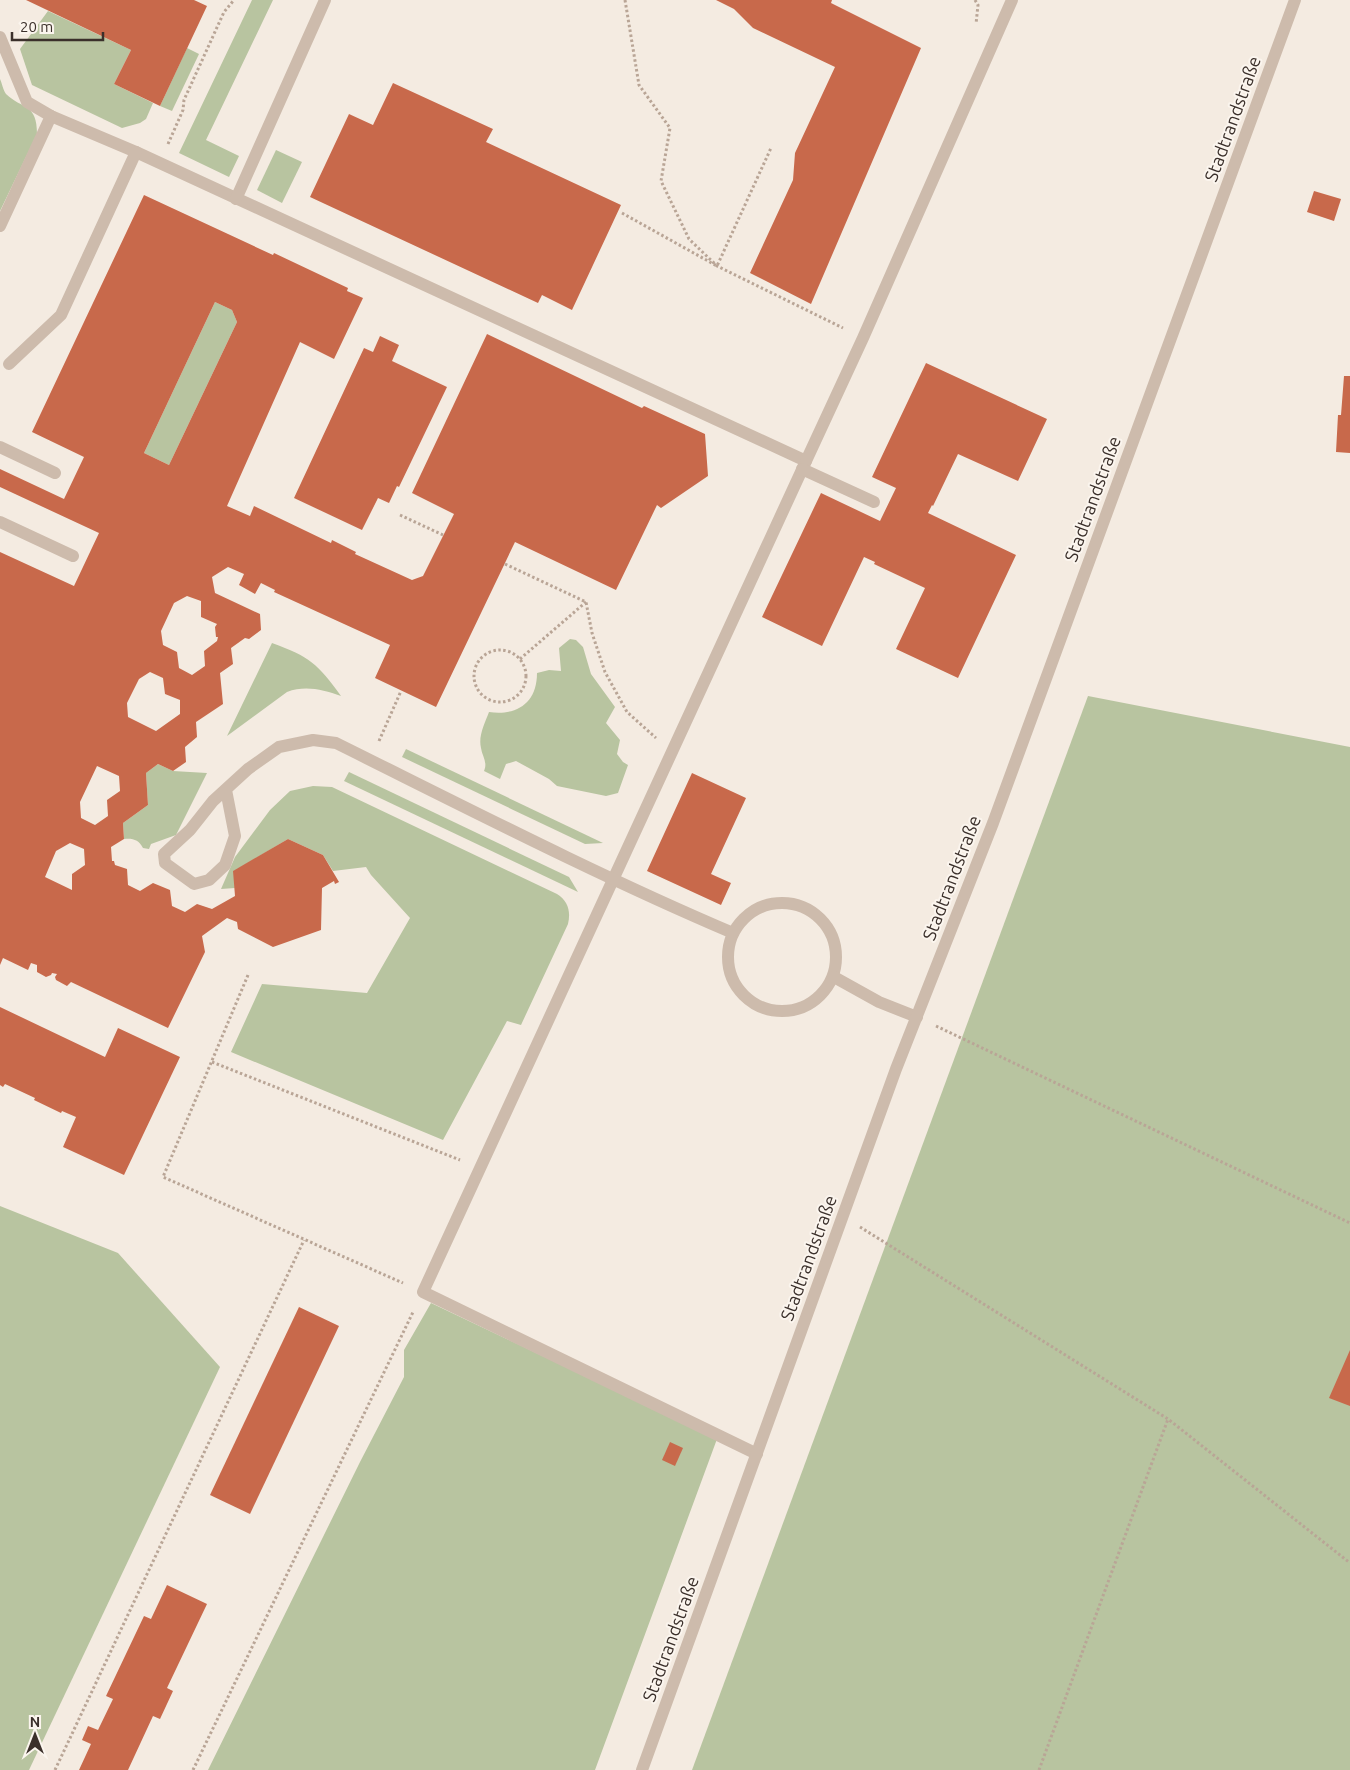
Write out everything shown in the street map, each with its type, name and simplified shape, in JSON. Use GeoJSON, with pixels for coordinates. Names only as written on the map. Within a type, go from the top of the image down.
{"type":"FeatureCollection","features":[{"type":"Feature","properties":{"kind":"street"},"geometry":{"type":"LineString","coordinates":[[236,199],[325,0]]}},
{"type":"Feature","properties":{"kind":"street"},"geometry":{"type":"LineString","coordinates":[[757,1454],[423,1292],[863,338],[1012,0]]}},
{"type":"Feature","properties":{"kind":"street","name":"Stadtrandstraße"},"geometry":{"type":"LineString","coordinates":[[642,1770],[892,1078],[993,823],[1296,0]]}},
{"type":"Feature","properties":{"kind":"street"},"geometry":{"type":"LineString","coordinates":[[0,37],[27,102],[51,116],[160,163],[804,465],[874,502]]}},
{"type":"Feature","properties":{"kind":"street"},"geometry":{"type":"LineString","coordinates":[[0,226],[51,116]]}},
{"type":"Feature","properties":{"kind":"street"},"geometry":{"type":"LineString","coordinates":[[9,364],[61,315],[136,152]]}},
{"type":"Feature","properties":{"kind":"street"},"geometry":{"type":"LineString","coordinates":[[0,447],[55,473]]}},
{"type":"Feature","properties":{"kind":"street"},"geometry":{"type":"LineString","coordinates":[[0,522],[73,556]]}},
{"type":"Feature","properties":{"kind":"street"},"geometry":{"type":"LineString","coordinates":[[226,790],[235,836],[226,865],[210,880],[194,884],[165,863],[164,854],[190,830],[212,801],[248,769],[279,747],[313,740],[336,743],[612,879],[733,933]]}},
{"type":"Feature","properties":{"kind":"street"},"geometry":{"type":"LineString","coordinates":[[792,904],[809,910],[822,921],[832,935],[836,952],[834,977],[816,1000],[800,1009],[782,1012],[764,1008],[748,1000],[732,977],[729,969],[728,950],[733,933],[744,919],[766,906],[792,904]]}},
{"type":"Feature","properties":{"kind":"street"},"geometry":{"type":"LineString","coordinates":[[834,977],[879,1002],[917,1017]]}},
{"type":"Feature","properties":{"kind":"path"},"geometry":{"type":"LineString","coordinates":[[160,163],[183,110],[184,100],[188,91],[224,12],[234,0]]}},
{"type":"Feature","properties":{"kind":"path"},"geometry":{"type":"LineString","coordinates":[[625,0],[639,85],[670,128],[661,181],[690,239],[716,266]]}},
{"type":"Feature","properties":{"kind":"path"},"geometry":{"type":"LineString","coordinates":[[975,0],[978,5],[975,29]]}},
{"type":"Feature","properties":{"kind":"path"},"geometry":{"type":"LineString","coordinates":[[716,266],[771,148]]}},
{"type":"Feature","properties":{"kind":"path"},"geometry":{"type":"LineString","coordinates":[[622,214],[716,266],[863,338]]}},
{"type":"Feature","properties":{"kind":"path"},"geometry":{"type":"LineString","coordinates":[[400,515],[443,536]]}},
{"type":"Feature","properties":{"kind":"path"},"geometry":{"type":"LineString","coordinates":[[505,564],[586,602]]}},
{"type":"Feature","properties":{"kind":"path"},"geometry":{"type":"LineString","coordinates":[[586,602],[592,632],[605,672],[627,712],[672,751]]}},
{"type":"Feature","properties":{"kind":"path"},"geometry":{"type":"LineString","coordinates":[[520,659],[586,602]]}},
{"type":"Feature","properties":{"kind":"path"},"geometry":{"type":"LineString","coordinates":[[498,649],[508,650],[520,659],[524,663],[527,672],[526,683],[521,692],[513,699],[503,702],[493,701],[484,696],[477,688],[474,678],[475,668],[487,652],[498,649]]}},
{"type":"Feature","properties":{"kind":"path"},"geometry":{"type":"LineString","coordinates":[[370,760],[401,691]]}},
{"type":"Feature","properties":{"kind":"path"},"geometry":{"type":"LineString","coordinates":[[193,1770],[423,1292],[163,1177],[248,975]]}},
{"type":"Feature","properties":{"kind":"path"},"geometry":{"type":"LineString","coordinates":[[917,1017],[1350,1223]]}},
{"type":"Feature","properties":{"kind":"path"},"geometry":{"type":"LineString","coordinates":[[212,1062],[479,1168]]}},
{"type":"Feature","properties":{"kind":"path"},"geometry":{"type":"LineString","coordinates":[[843,1216],[1168,1419],[1350,1563]]}},
{"type":"Feature","properties":{"kind":"path"},"geometry":{"type":"LineString","coordinates":[[56,1770],[304,1240]]}},
{"type":"Feature","properties":{"kind":"path"},"geometry":{"type":"LineString","coordinates":[[1040,1770],[1168,1419]]}},
{"type":"Feature","properties":{"kind":"green space"},"geometry":{"type":"Polygon","coordinates":[[[252,0],[273,0],[206,140],[239,156],[229,177],[179,153],[252,0]]]}},
{"type":"Feature","properties":{"kind":"green space"},"geometry":{"type":"Polygon","coordinates":[[[48,11],[131,50],[114,84],[153,103],[146,119],[140,123],[122,128],[32,85],[20,49],[48,11]]]}},
{"type":"Feature","properties":{"kind":"green space"},"geometry":{"type":"Polygon","coordinates":[[[187,48],[199,54],[172,111],[160,106],[187,48]]]}},
{"type":"Feature","properties":{"kind":"green space"},"geometry":{"type":"Polygon","coordinates":[[[0,79],[6,94],[32,112],[35,117],[37,134],[0,211],[0,79]]]}},
{"type":"Feature","properties":{"kind":"green space"},"geometry":{"type":"Polygon","coordinates":[[[276,150],[302,162],[282,203],[257,190],[276,150]]]}},
{"type":"Feature","properties":{"kind":"green space"},"geometry":{"type":"Polygon","coordinates":[[[215,302],[232,310],[237,322],[169,465],[144,453],[215,302]]]}},
{"type":"Feature","properties":{"kind":"green space"},"geometry":{"type":"Polygon","coordinates":[[[570,639],[576,640],[583,647],[591,674],[615,707],[606,723],[620,740],[617,754],[628,765],[618,793],[606,796],[557,786],[549,779],[516,761],[506,764],[500,779],[484,771],[485,762],[480,739],[489,712],[508,712],[524,705],[533,692],[537,673],[549,670],[561,671],[559,648],[570,639]]]}},
{"type":"Feature","properties":{"kind":"green space"},"geometry":{"type":"Polygon","coordinates":[[[272,643],[312,662],[341,696],[321,690],[308,689],[287,692],[227,736],[272,643]]]}},
{"type":"Feature","properties":{"kind":"green space"},"geometry":{"type":"Polygon","coordinates":[[[1088,696],[1350,747],[1350,1770],[692,1770],[1088,696]]]}},
{"type":"Feature","properties":{"kind":"green space"},"geometry":{"type":"Polygon","coordinates":[[[406,749],[603,843],[585,844],[402,757],[406,749]]]}},
{"type":"Feature","properties":{"kind":"green space"},"geometry":{"type":"Polygon","coordinates":[[[158,764],[173,771],[207,773],[176,835],[151,844],[149,849],[143,848],[135,840],[124,839],[123,823],[148,805],[146,773],[158,764]]]}},
{"type":"Feature","properties":{"kind":"green space"},"geometry":{"type":"Polygon","coordinates":[[[349,772],[569,877],[578,892],[344,781],[349,772]]]}},
{"type":"Feature","properties":{"kind":"green space"},"geometry":{"type":"Polygon","coordinates":[[[313,786],[332,787],[557,894],[568,907],[568,924],[521,1025],[507,1021],[443,1140],[231,1052],[262,984],[367,993],[410,918],[366,867],[333,871],[323,855],[288,839],[234,871],[235,888],[221,889],[235,857],[270,810],[290,791],[313,786]]]}},
{"type":"Feature","properties":{"kind":"green space"},"geometry":{"type":"Polygon","coordinates":[[[0,1206],[118,1253],[220,1367],[29,1770],[0,1770],[0,1206]]]}},
{"type":"Feature","properties":{"kind":"green space"},"geometry":{"type":"Polygon","coordinates":[[[431,1303],[717,1439],[595,1770],[208,1770],[404,1377],[404,1350],[431,1303]]]}},
{"type":"Feature","properties":{"kind":"building"},"geometry":{"type":"Polygon","coordinates":[[[26,0],[194,0],[207,6],[160,106],[114,84],[131,50],[26,0]]]}},
{"type":"Feature","properties":{"kind":"building"},"geometry":{"type":"Polygon","coordinates":[[[716,0],[832,0],[831,3],[921,48],[811,304],[750,273],[793,180],[795,153],[835,67],[753,28],[734,9],[716,0]]]}},
{"type":"Feature","properties":{"kind":"building"},"geometry":{"type":"Polygon","coordinates":[[[393,83],[493,129],[486,142],[621,205],[572,310],[542,295],[538,303],[310,197],[349,114],[373,125],[393,83]]]}},
{"type":"Feature","properties":{"kind":"building"},"geometry":{"type":"Polygon","coordinates":[[[1314,191],[1341,199],[1334,221],[1307,212],[1314,191]]]}},
{"type":"Feature","properties":{"kind":"building"},"geometry":{"type":"Polygon","coordinates":[[[144,195],[273,255],[274,253],[348,288],[347,291],[363,298],[334,359],[300,342],[227,506],[250,516],[254,506],[331,543],[332,540],[356,552],[355,554],[412,580],[423,576],[454,514],[412,493],[487,334],[642,408],[644,406],[705,434],[708,476],[661,508],[657,505],[616,590],[515,542],[436,707],[375,678],[390,645],[274,592],[275,590],[261,583],[255,594],[239,585],[244,574],[228,567],[212,577],[215,593],[260,614],[261,630],[249,639],[245,638],[231,648],[233,664],[220,673],[223,704],[196,722],[197,737],[185,747],[186,762],[173,771],[158,764],[146,773],[148,805],[123,823],[124,839],[111,847],[112,861],[114,861],[115,865],[127,869],[128,885],[140,891],[153,883],[170,890],[172,906],[185,912],[197,904],[212,909],[235,896],[233,871],[288,839],[323,855],[339,882],[335,884],[334,881],[322,888],[321,930],[273,947],[238,929],[237,922],[227,918],[202,936],[205,952],[168,1028],[71,982],[67,986],[56,980],[57,974],[52,973],[46,977],[37,972],[37,965],[31,963],[28,970],[3,958],[0,965],[0,552],[74,586],[99,533],[0,487],[0,469],[64,499],[84,457],[32,432],[144,195]],[[215,302],[144,453],[169,465],[237,322],[232,310],[215,302]],[[187,596],[174,603],[161,631],[163,645],[177,652],[179,668],[192,675],[205,666],[204,651],[217,641],[218,637],[216,637],[215,627],[217,624],[201,617],[201,601],[187,596]],[[150,672],[139,679],[127,703],[128,717],[156,731],[180,714],[180,700],[165,694],[163,678],[150,672]],[[97,766],[80,802],[81,818],[95,825],[108,816],[107,800],[120,791],[119,776],[97,766]],[[70,843],[56,851],[45,877],[72,890],[72,874],[85,865],[84,849],[70,843]]]}},
{"type":"Feature","properties":{"kind":"building"},"geometry":{"type":"Polygon","coordinates":[[[380,336],[399,345],[392,361],[447,387],[399,487],[397,486],[389,503],[378,498],[362,530],[294,498],[364,348],[373,352],[380,336]]]}},
{"type":"Feature","properties":{"kind":"building"},"geometry":{"type":"Polygon","coordinates":[[[926,363],[1047,419],[1018,481],[958,454],[928,513],[1016,555],[958,678],[896,649],[925,588],[874,564],[875,562],[864,557],[822,646],[762,617],[821,493],[880,521],[896,488],[872,477],[926,363]]]}},
{"type":"Feature","properties":{"kind":"building"},"geometry":{"type":"Polygon","coordinates":[[[1344,376],[1350,376],[1350,453],[1336,452],[1338,415],[1341,415],[1344,376]]]}},
{"type":"Feature","properties":{"kind":"building"},"geometry":{"type":"Polygon","coordinates":[[[692,773],[746,798],[711,874],[731,883],[721,905],[647,871],[692,773]]]}},
{"type":"Feature","properties":{"kind":"building"},"geometry":{"type":"Polygon","coordinates":[[[0,1007],[105,1057],[118,1028],[180,1057],[124,1175],[63,1147],[76,1117],[62,1111],[61,1113],[5,1084],[3,1087],[0,1085],[0,1007]]]}},
{"type":"Feature","properties":{"kind":"building"},"geometry":{"type":"Polygon","coordinates":[[[299,1307],[339,1326],[250,1514],[210,1495],[299,1307]]]}},
{"type":"Feature","properties":{"kind":"building"},"geometry":{"type":"Polygon","coordinates":[[[1350,1350],[1350,1406],[1329,1398],[1350,1350]]]}},
{"type":"Feature","properties":{"kind":"building"},"geometry":{"type":"Polygon","coordinates":[[[670,1442],[683,1448],[675,1466],[662,1460],[670,1442]]]}},
{"type":"Feature","properties":{"kind":"building"},"geometry":{"type":"Polygon","coordinates":[[[167,1585],[207,1604],[167,1688],[173,1691],[160,1719],[153,1716],[128,1770],[79,1770],[91,1744],[82,1740],[88,1726],[98,1730],[113,1699],[106,1696],[144,1616],[151,1619],[167,1585]]]}}]}
